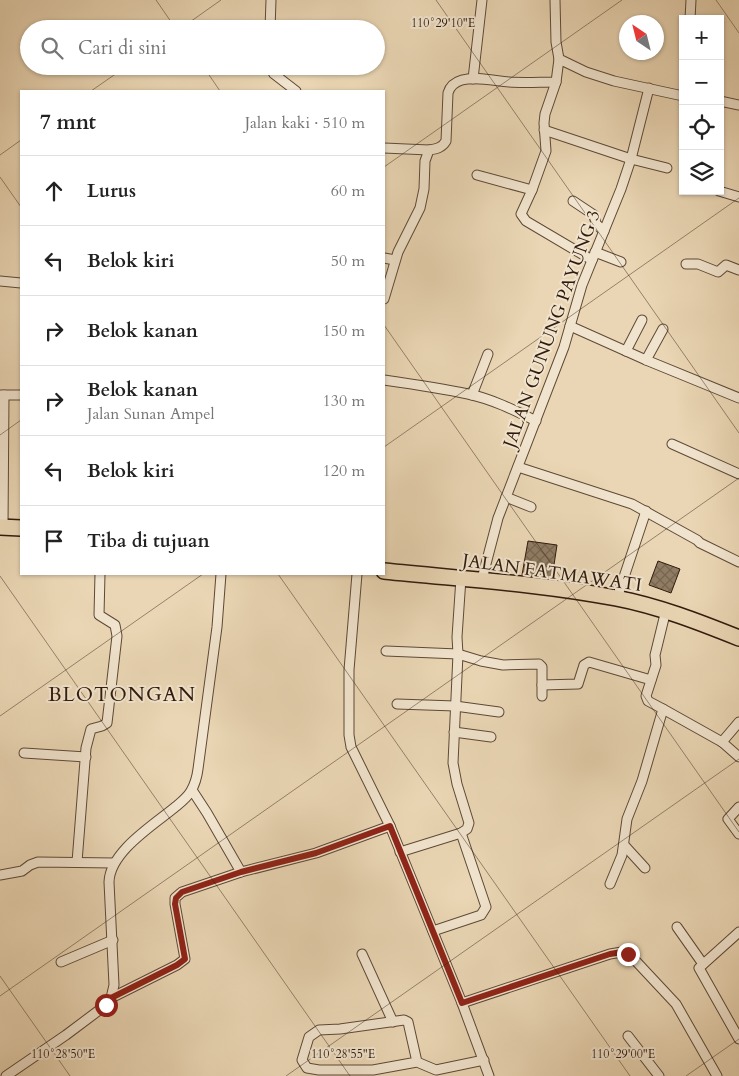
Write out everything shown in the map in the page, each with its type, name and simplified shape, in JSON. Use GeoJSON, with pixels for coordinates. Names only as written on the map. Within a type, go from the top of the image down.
{"type":"FeatureCollection","features":[{"type":"Feature","properties":{"kind":"main road"},"geometry":{"type":"LineString","coordinates":[[2,527],[20,528]]}},
{"type":"Feature","properties":{"kind":"main road","name":"JALAN FATMAWATI"},"geometry":{"type":"LineString","coordinates":[[385,571],[482,579],[616,598],[666,610],[738,636]]}},
{"type":"Feature","properties":{"kind":"street"},"geometry":{"type":"LineString","coordinates":[[270,20],[271,0]]}},
{"type":"Feature","properties":{"kind":"street"},"geometry":{"type":"LineString","coordinates":[[473,79],[482,0]]}},
{"type":"Feature","properties":{"kind":"street"},"geometry":{"type":"LineString","coordinates":[[555,0],[556,42],[559,59],[556,82],[545,114],[546,151],[532,190],[522,210],[522,217],[557,240],[594,256],[622,262]]}},
{"type":"Feature","properties":{"kind":"street"},"geometry":{"type":"LineString","coordinates":[[690,15],[691,0]]}},
{"type":"Feature","properties":{"kind":"street"},"geometry":{"type":"LineString","coordinates":[[559,59],[586,72],[614,81],[679,95]]}},
{"type":"Feature","properties":{"kind":"street"},"geometry":{"type":"LineString","coordinates":[[275,75],[295,90]]}},
{"type":"Feature","properties":{"kind":"street"},"geometry":{"type":"LineString","coordinates":[[385,148],[429,150],[437,149],[444,144],[446,141],[449,89],[455,83],[473,79],[556,82]]}},
{"type":"Feature","properties":{"kind":"street","name":"JALAN GUNUNG PAYUNG 3"},"geometry":{"type":"LineString","coordinates":[[482,579],[498,518],[536,421],[544,394],[570,326],[582,285],[631,159],[649,88]]}},
{"type":"Feature","properties":{"kind":"street"},"geometry":{"type":"LineString","coordinates":[[724,102],[739,105]]}},
{"type":"Feature","properties":{"kind":"street"},"geometry":{"type":"LineString","coordinates":[[544,130],[631,159],[667,168]]}},
{"type":"Feature","properties":{"kind":"street"},"geometry":{"type":"LineString","coordinates":[[385,295],[395,260],[420,208],[424,189],[425,161],[429,150]]}},
{"type":"Feature","properties":{"kind":"street"},"geometry":{"type":"LineString","coordinates":[[477,175],[532,190]]}},
{"type":"Feature","properties":{"kind":"street"},"geometry":{"type":"LineString","coordinates":[[724,193],[739,197]]}},
{"type":"Feature","properties":{"kind":"street"},"geometry":{"type":"LineString","coordinates":[[573,201],[594,215],[596,224],[604,231]]}},
{"type":"Feature","properties":{"kind":"street"},"geometry":{"type":"LineString","coordinates":[[385,258],[395,260]]}},
{"type":"Feature","properties":{"kind":"street"},"geometry":{"type":"LineString","coordinates":[[686,264],[698,264],[718,272],[726,265],[739,270]]}},
{"type":"Feature","properties":{"kind":"street"},"geometry":{"type":"LineString","coordinates":[[0,281],[20,283]]}},
{"type":"Feature","properties":{"kind":"street"},"geometry":{"type":"LineString","coordinates":[[626,350],[642,320]]}},
{"type":"Feature","properties":{"kind":"street"},"geometry":{"type":"LineString","coordinates":[[570,326],[739,398]]}},
{"type":"Feature","properties":{"kind":"street"},"geometry":{"type":"LineString","coordinates":[[646,360],[663,329]]}},
{"type":"Feature","properties":{"kind":"street"},"geometry":{"type":"LineString","coordinates":[[472,395],[488,354]]}},
{"type":"Feature","properties":{"kind":"street"},"geometry":{"type":"LineString","coordinates":[[385,380],[412,383],[472,395],[506,406],[536,421]]}},
{"type":"Feature","properties":{"kind":"street"},"geometry":{"type":"LineString","coordinates":[[2,527],[2,396],[20,395]]}},
{"type":"Feature","properties":{"kind":"street"},"geometry":{"type":"LineString","coordinates":[[672,444],[739,474]]}},
{"type":"Feature","properties":{"kind":"street"},"geometry":{"type":"LineString","coordinates":[[518,466],[564,483],[612,497],[646,512],[700,543],[739,562]]}},
{"type":"Feature","properties":{"kind":"street"},"geometry":{"type":"LineString","coordinates":[[506,497],[531,507]]}},
{"type":"Feature","properties":{"kind":"street"},"geometry":{"type":"LineString","coordinates":[[616,598],[646,512]]}},
{"type":"Feature","properties":{"kind":"street"},"geometry":{"type":"LineString","coordinates":[[77,862],[86,757],[91,729],[102,726],[106,722],[117,636],[114,626],[99,615],[100,575]]}},
{"type":"Feature","properties":{"kind":"street"},"geometry":{"type":"LineString","coordinates":[[6,1076],[80,1025],[106,1005],[111,998],[114,985],[110,876],[114,863],[125,849],[192,790],[198,769],[217,627],[221,575]]}},
{"type":"Feature","properties":{"kind":"street"},"geometry":{"type":"LineString","coordinates":[[357,575],[349,670],[349,735],[351,746],[390,826],[462,1003],[489,1076]]}},
{"type":"Feature","properties":{"kind":"street"},"geometry":{"type":"LineString","coordinates":[[400,852],[462,833],[467,829],[469,823],[454,773],[457,637],[461,578]]}},
{"type":"Feature","properties":{"kind":"street"},"geometry":{"type":"LineString","coordinates":[[666,610],[655,655],[656,666],[646,696],[647,699],[722,742],[739,758]]}},
{"type":"Feature","properties":{"kind":"street"},"geometry":{"type":"LineString","coordinates":[[386,651],[458,654],[504,665],[539,664],[542,667],[542,696]]}},
{"type":"Feature","properties":{"kind":"street"},"geometry":{"type":"LineString","coordinates":[[542,685],[576,683],[584,665],[590,662],[652,680]]}},
{"type":"Feature","properties":{"kind":"street"},"geometry":{"type":"LineString","coordinates":[[397,704],[455,706],[499,712]]}},
{"type":"Feature","properties":{"kind":"street"},"geometry":{"type":"LineString","coordinates":[[610,884],[622,855],[627,819],[642,781],[663,709]]}},
{"type":"Feature","properties":{"kind":"street"},"geometry":{"type":"LineString","coordinates":[[722,742],[739,722]]}},
{"type":"Feature","properties":{"kind":"street"},"geometry":{"type":"LineString","coordinates":[[454,732],[491,737]]}},
{"type":"Feature","properties":{"kind":"street"},"geometry":{"type":"LineString","coordinates":[[24,753],[86,757]]}},
{"type":"Feature","properties":{"kind":"street"},"geometry":{"type":"LineString","coordinates":[[192,790],[241,872]]}},
{"type":"Feature","properties":{"kind":"street"},"geometry":{"type":"LineString","coordinates":[[739,807],[728,819],[739,834]]}},
{"type":"Feature","properties":{"kind":"street"},"geometry":{"type":"LineString","coordinates":[[111,998],[177,965],[185,959],[175,904],[176,898],[182,892],[241,872],[316,853],[390,826]]}},
{"type":"Feature","properties":{"kind":"street"},"geometry":{"type":"LineString","coordinates":[[432,931],[481,915],[486,910],[462,833]]}},
{"type":"Feature","properties":{"kind":"street"},"geometry":{"type":"LineString","coordinates":[[624,845],[645,868]]}},
{"type":"Feature","properties":{"kind":"street"},"geometry":{"type":"LineString","coordinates":[[0,875],[22,871],[38,862],[114,863]]}},
{"type":"Feature","properties":{"kind":"street"},"geometry":{"type":"LineString","coordinates":[[677,927],[703,964]]}},
{"type":"Feature","properties":{"kind":"street"},"geometry":{"type":"LineString","coordinates":[[739,932],[699,968],[739,1039]]}},
{"type":"Feature","properties":{"kind":"street"},"geometry":{"type":"LineString","coordinates":[[61,962],[113,940]]}},
{"type":"Feature","properties":{"kind":"street"},"geometry":{"type":"LineString","coordinates":[[462,1003],[610,954],[625,953],[630,955],[676,1004],[716,1076]]}},
{"type":"Feature","properties":{"kind":"street"},"geometry":{"type":"LineString","coordinates":[[362,954],[393,1022]]}},
{"type":"Feature","properties":{"kind":"street"},"geometry":{"type":"LineString","coordinates":[[417,1062],[408,1022],[404,1020],[320,1030],[309,1037],[303,1058],[303,1062],[310,1069],[373,1070],[417,1062],[434,1073],[484,1060]]}},
{"type":"Feature","properties":{"kind":"street"},"geometry":{"type":"LineString","coordinates":[[628,1036],[659,1076]]}},
{"type":"Feature","properties":{"kind":"building"},"geometry":{"type":"Polygon","coordinates":[[[528,541],[557,545],[552,578],[522,575],[528,541]]]}},
{"type":"Feature","properties":{"kind":"building"},"geometry":{"type":"Polygon","coordinates":[[[658,561],[680,569],[671,593],[649,585],[658,561]]]}},
{"type":"Feature","properties":{"kind":"district","name":"BLOTONGAN"},"geometry":{"type":"Point","coordinates":[122,694]}},
{"type":"Feature","properties":{"kind":"route"},"geometry":{"type":"LineString","coordinates":[[106,1005],[111,998],[177,965],[185,959],[175,904],[176,898],[182,892],[241,872],[316,853],[390,826],[462,1003],[610,954],[622,952],[628,954]]}}]}
